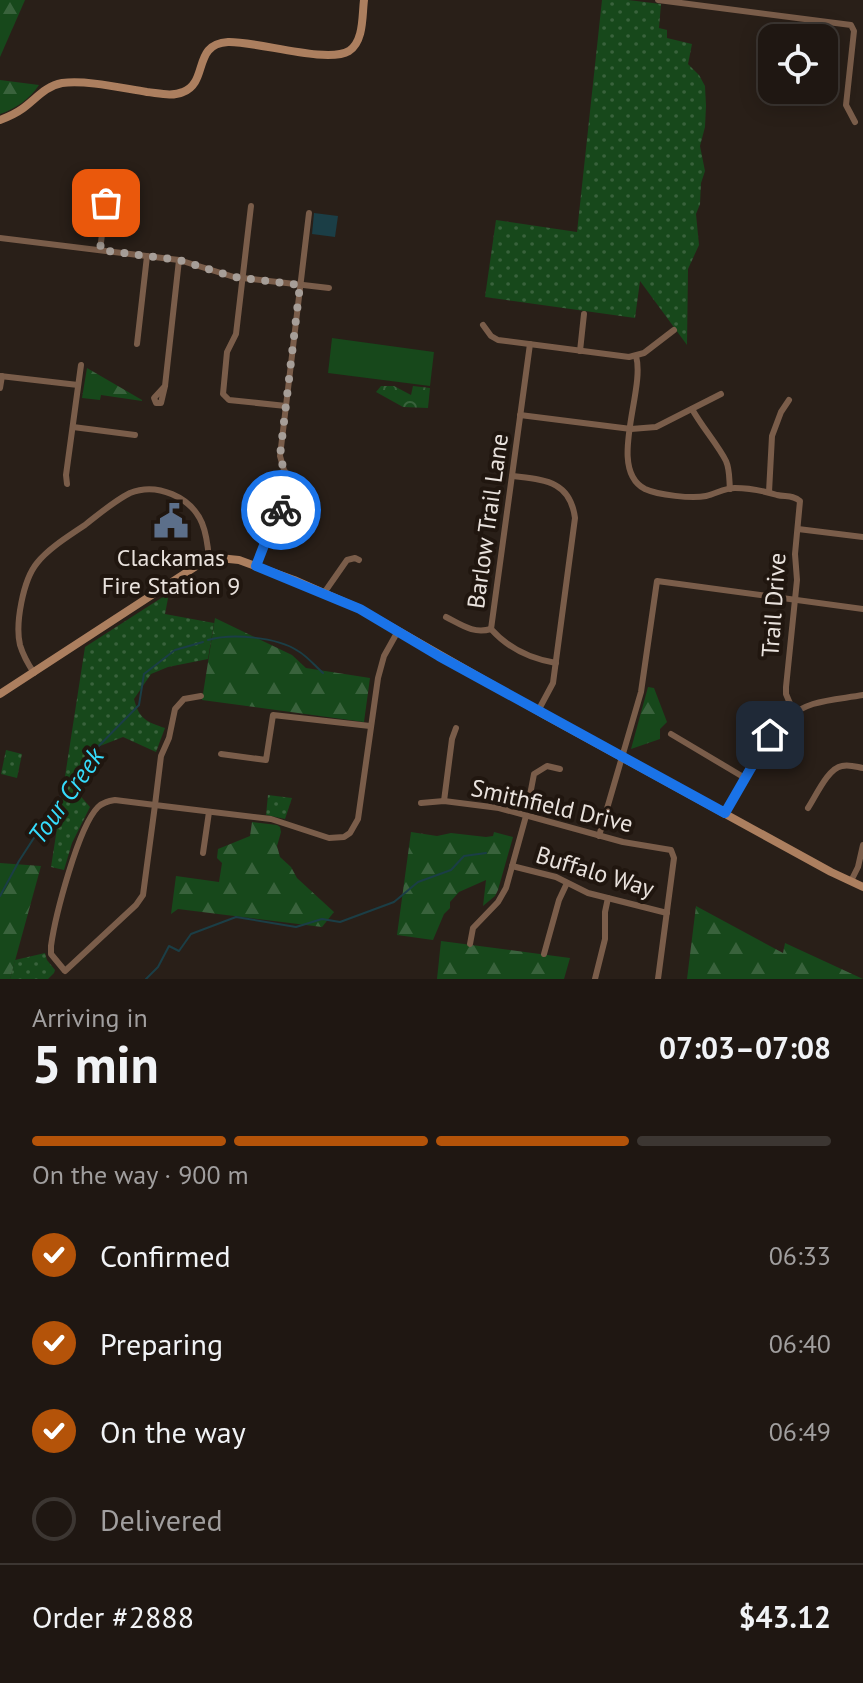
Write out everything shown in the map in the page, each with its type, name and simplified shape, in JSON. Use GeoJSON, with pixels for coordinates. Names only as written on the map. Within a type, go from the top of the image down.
{"type":"FeatureCollection","features":[{"type":"Feature","properties":{"kind":"street"},"geometry":{"type":"LineString","coordinates":[[0,120],[16,113],[45,90],[61,84],[82,83],[165,94],[184,92],[195,82],[207,51],[223,43],[329,55],[344,53],[354,46],[359,37],[364,0]]}},
{"type":"Feature","properties":{"kind":"street"},"geometry":{"type":"LineString","coordinates":[[658,0],[851,25],[854,31],[846,105],[855,122]]}},
{"type":"Feature","properties":{"kind":"street"},"geometry":{"type":"LineString","coordinates":[[100,250],[106,203]]}},
{"type":"Feature","properties":{"kind":"street"},"geometry":{"type":"LineString","coordinates":[[251,206],[236,334],[227,352],[223,394],[229,400],[286,406]]}},
{"type":"Feature","properties":{"kind":"street"},"geometry":{"type":"LineString","coordinates":[[256,566],[275,517],[303,494],[286,474],[280,456],[309,213]]}},
{"type":"Feature","properties":{"kind":"street"},"geometry":{"type":"LineString","coordinates":[[0,238],[179,260],[242,278],[329,288]]}},
{"type":"Feature","properties":{"kind":"street"},"geometry":{"type":"LineString","coordinates":[[137,344],[147,256]]}},
{"type":"Feature","properties":{"kind":"street"},"geometry":{"type":"LineString","coordinates":[[165,386],[179,260]]}},
{"type":"Feature","properties":{"kind":"street"},"geometry":{"type":"LineString","coordinates":[[580,351],[584,314]]}},
{"type":"Feature","properties":{"kind":"street"},"geometry":{"type":"LineString","coordinates":[[483,325],[498,340],[621,356],[644,353],[674,330]]}},
{"type":"Feature","properties":{"kind":"street","name":"Barlow Trail Lane"},"geometry":{"type":"LineString","coordinates":[[530,344],[491,629],[502,641],[537,660],[556,663]]}},
{"type":"Feature","properties":{"kind":"street"},"geometry":{"type":"LineString","coordinates":[[636,356],[638,372],[628,464],[632,477],[653,492],[695,497],[730,489],[769,492],[772,436],[789,400]]}},
{"type":"Feature","properties":{"kind":"street"},"geometry":{"type":"LineString","coordinates":[[67,484],[81,365]]}},
{"type":"Feature","properties":{"kind":"street"},"geometry":{"type":"LineString","coordinates":[[0,388],[1,376],[78,385]]}},
{"type":"Feature","properties":{"kind":"street"},"geometry":{"type":"LineString","coordinates":[[520,415],[631,429],[656,427],[721,394]]}},
{"type":"Feature","properties":{"kind":"street"},"geometry":{"type":"LineString","coordinates":[[692,409],[725,460],[730,489]]}},
{"type":"Feature","properties":{"kind":"street"},"geometry":{"type":"LineString","coordinates":[[73,427],[135,435]]}},
{"type":"Feature","properties":{"kind":"street"},"geometry":{"type":"LineString","coordinates":[[512,476],[550,482],[567,494],[573,504],[575,518],[553,683],[538,711]]}},
{"type":"Feature","properties":{"kind":"street"},"geometry":{"type":"LineString","coordinates":[[34,673],[21,646],[19,632],[24,592],[32,570],[45,555],[114,503],[133,492],[149,490],[165,491],[179,498],[202,523],[209,559]]}},
{"type":"Feature","properties":{"kind":"street","name":"Trail Drive"},"geometry":{"type":"LineString","coordinates":[[769,492],[798,498],[800,504],[795,554],[796,599],[786,687],[794,713]]}},
{"type":"Feature","properties":{"kind":"street"},"geometry":{"type":"LineString","coordinates":[[798,529],[863,537]]}},
{"type":"Feature","properties":{"kind":"street"},"geometry":{"type":"LineString","coordinates":[[0,694],[209,559],[234,558],[360,609],[623,758],[863,887]]}},
{"type":"Feature","properties":{"kind":"street"},"geometry":{"type":"LineString","coordinates":[[324,593],[347,560],[359,560]]}},
{"type":"Feature","properties":{"kind":"street"},"geometry":{"type":"LineString","coordinates":[[599,836],[643,684],[657,581],[863,609]]}},
{"type":"Feature","properties":{"kind":"street"},"geometry":{"type":"LineString","coordinates":[[446,617],[473,631],[491,629]]}},
{"type":"Feature","properties":{"kind":"street"},"geometry":{"type":"LineString","coordinates":[[65,971],[51,954],[52,937],[77,846],[99,805],[115,800],[280,821],[329,838],[344,837],[353,829],[358,819],[380,666],[398,631]]}},
{"type":"Feature","properties":{"kind":"street"},"geometry":{"type":"LineString","coordinates":[[725,813],[770,735],[782,722],[813,704],[863,695]]}},
{"type":"Feature","properties":{"kind":"street"},"geometry":{"type":"LineString","coordinates":[[57,979],[141,900],[161,756],[169,738],[175,709],[184,699],[201,696]]}},
{"type":"Feature","properties":{"kind":"street"},"geometry":{"type":"LineString","coordinates":[[221,754],[266,760],[273,715],[370,726]]}},
{"type":"Feature","properties":{"kind":"street"},"geometry":{"type":"LineString","coordinates":[[444,801],[456,728]]}},
{"type":"Feature","properties":{"kind":"street"},"geometry":{"type":"LineString","coordinates":[[671,734],[745,778]]}},
{"type":"Feature","properties":{"kind":"street"},"geometry":{"type":"LineString","coordinates":[[470,944],[473,928],[503,894],[526,816],[534,774],[547,766],[560,769]]}},
{"type":"Feature","properties":{"kind":"street"},"geometry":{"type":"LineString","coordinates":[[808,808],[837,767],[863,768]]}},
{"type":"Feature","properties":{"kind":"street","name":"Smithfield Drive"},"geometry":{"type":"LineString","coordinates":[[421,803],[444,801],[499,808],[623,842],[666,848],[673,853],[667,913]]}},
{"type":"Feature","properties":{"kind":"street"},"geometry":{"type":"LineString","coordinates":[[203,853],[209,812]]}},
{"type":"Feature","properties":{"kind":"street"},"geometry":{"type":"LineString","coordinates":[[851,881],[863,845]]}},
{"type":"Feature","properties":{"kind":"street","name":"Buffalo Way"},"geometry":{"type":"LineString","coordinates":[[512,866],[556,877],[581,891],[667,913]]}},
{"type":"Feature","properties":{"kind":"street"},"geometry":{"type":"LineString","coordinates":[[544,954],[567,883]]}},
{"type":"Feature","properties":{"kind":"street"},"geometry":{"type":"LineString","coordinates":[[595,979],[605,939],[608,898]]}},
{"type":"Feature","properties":{"kind":"street"},"geometry":{"type":"LineString","coordinates":[[658,979],[667,913]]}},
{"type":"Feature","properties":{"kind":"green space"},"geometry":{"type":"Polygon","coordinates":[[[0,0],[25,0],[0,57],[0,0]]]}},
{"type":"Feature","properties":{"kind":"green space"},"geometry":{"type":"Polygon","coordinates":[[[602,0],[661,4],[659,28],[667,30],[667,38],[692,44],[688,64],[705,86],[705,127],[700,146],[705,171],[696,214],[699,245],[688,269],[687,345],[640,281],[635,318],[485,297],[496,220],[577,232],[602,0]]]}},
{"type":"Feature","properties":{"kind":"green space"},"geometry":{"type":"Polygon","coordinates":[[[0,80],[39,85],[22,103],[0,114],[0,80]]]}},
{"type":"Feature","properties":{"kind":"green space"},"geometry":{"type":"Polygon","coordinates":[[[332,338],[434,352],[430,386],[328,373],[332,338]]]}},
{"type":"Feature","properties":{"kind":"green space"},"geometry":{"type":"Polygon","coordinates":[[[87,368],[142,401],[101,395],[100,400],[82,398],[87,368]]]}},
{"type":"Feature","properties":{"kind":"green space"},"geometry":{"type":"Polygon","coordinates":[[[381,386],[394,386],[411,395],[413,386],[430,388],[428,408],[403,407],[376,392],[381,386]]]}},
{"type":"Feature","properties":{"kind":"green space"},"geometry":{"type":"Polygon","coordinates":[[[169,593],[165,614],[214,623],[208,659],[168,667],[151,674],[134,699],[145,719],[165,728],[156,752],[123,737],[95,748],[91,767],[77,792],[90,807],[72,843],[64,870],[51,867],[85,647],[169,593]]]}},
{"type":"Feature","properties":{"kind":"green space"},"geometry":{"type":"Polygon","coordinates":[[[215,618],[292,655],[306,668],[370,678],[364,722],[202,700],[215,618]]]}},
{"type":"Feature","properties":{"kind":"green space"},"geometry":{"type":"Polygon","coordinates":[[[648,687],[654,688],[667,722],[660,729],[660,739],[631,749],[648,687]]]}},
{"type":"Feature","properties":{"kind":"green space"},"geometry":{"type":"Polygon","coordinates":[[[6,750],[22,754],[17,778],[1,774],[6,750]]]}},
{"type":"Feature","properties":{"kind":"green space"},"geometry":{"type":"Polygon","coordinates":[[[268,795],[292,798],[285,819],[266,815],[268,795]]]}},
{"type":"Feature","properties":{"kind":"green space"},"geometry":{"type":"Polygon","coordinates":[[[252,822],[280,827],[277,846],[280,857],[297,878],[334,912],[322,927],[178,909],[171,914],[176,876],[219,882],[222,863],[217,858],[218,849],[250,836],[252,822]]]}},
{"type":"Feature","properties":{"kind":"green space"},"geometry":{"type":"Polygon","coordinates":[[[411,832],[486,837],[493,836],[494,832],[513,837],[495,896],[483,906],[486,880],[459,892],[450,902],[450,908],[444,914],[433,940],[397,935],[411,832]]]}},
{"type":"Feature","properties":{"kind":"green space"},"geometry":{"type":"Polygon","coordinates":[[[0,863],[41,866],[10,979],[0,979],[0,863]]]}},
{"type":"Feature","properties":{"kind":"green space"},"geometry":{"type":"Polygon","coordinates":[[[696,906],[783,953],[785,943],[863,979],[687,979],[696,906]]]}},
{"type":"Feature","properties":{"kind":"green space"},"geometry":{"type":"Polygon","coordinates":[[[441,941],[570,958],[564,979],[437,979],[441,941]]]}},
{"type":"Feature","properties":{"kind":"green space"},"geometry":{"type":"Polygon","coordinates":[[[45,953],[55,970],[48,979],[10,979],[15,960],[45,953]]]}},
{"type":"Feature","properties":{"kind":"water"},"geometry":{"type":"Polygon","coordinates":[[[314,213],[338,216],[335,237],[312,234],[314,213]]]}},
{"type":"Feature","properties":{"kind":"waterway","name":"Tour Creek"},"geometry":{"type":"LineString","coordinates":[[208,640],[241,637],[278,642],[301,653],[323,673]]}},
{"type":"Feature","properties":{"kind":"waterway","name":"Tour Creek"},"geometry":{"type":"LineString","coordinates":[[0,896],[83,762],[139,705],[144,674],[175,650],[203,642]]}},
{"type":"Feature","properties":{"kind":"waterway"},"geometry":{"type":"LineString","coordinates":[[146,979],[158,967],[169,946],[179,951],[191,934],[236,917],[296,927],[322,919],[340,922],[394,902],[418,882],[451,870],[464,856],[486,853]]}},
{"type":"Feature","properties":{"kind":"way so far"},"geometry":{"type":"LineString","coordinates":[[106,203],[100,250],[179,260],[234,277],[300,285],[280,456],[284,470],[303,494],[281,510]]}},
{"type":"Feature","properties":{"kind":"place","name":"Clackamas Fire Station 9"},"geometry":{"type":"Point","coordinates":[171,521]}},
{"type":"Feature","properties":{"kind":"route"},"geometry":{"type":"LineString","coordinates":[[281,510],[275,517],[256,566],[360,609],[439,656],[725,813],[770,735]]}}]}
